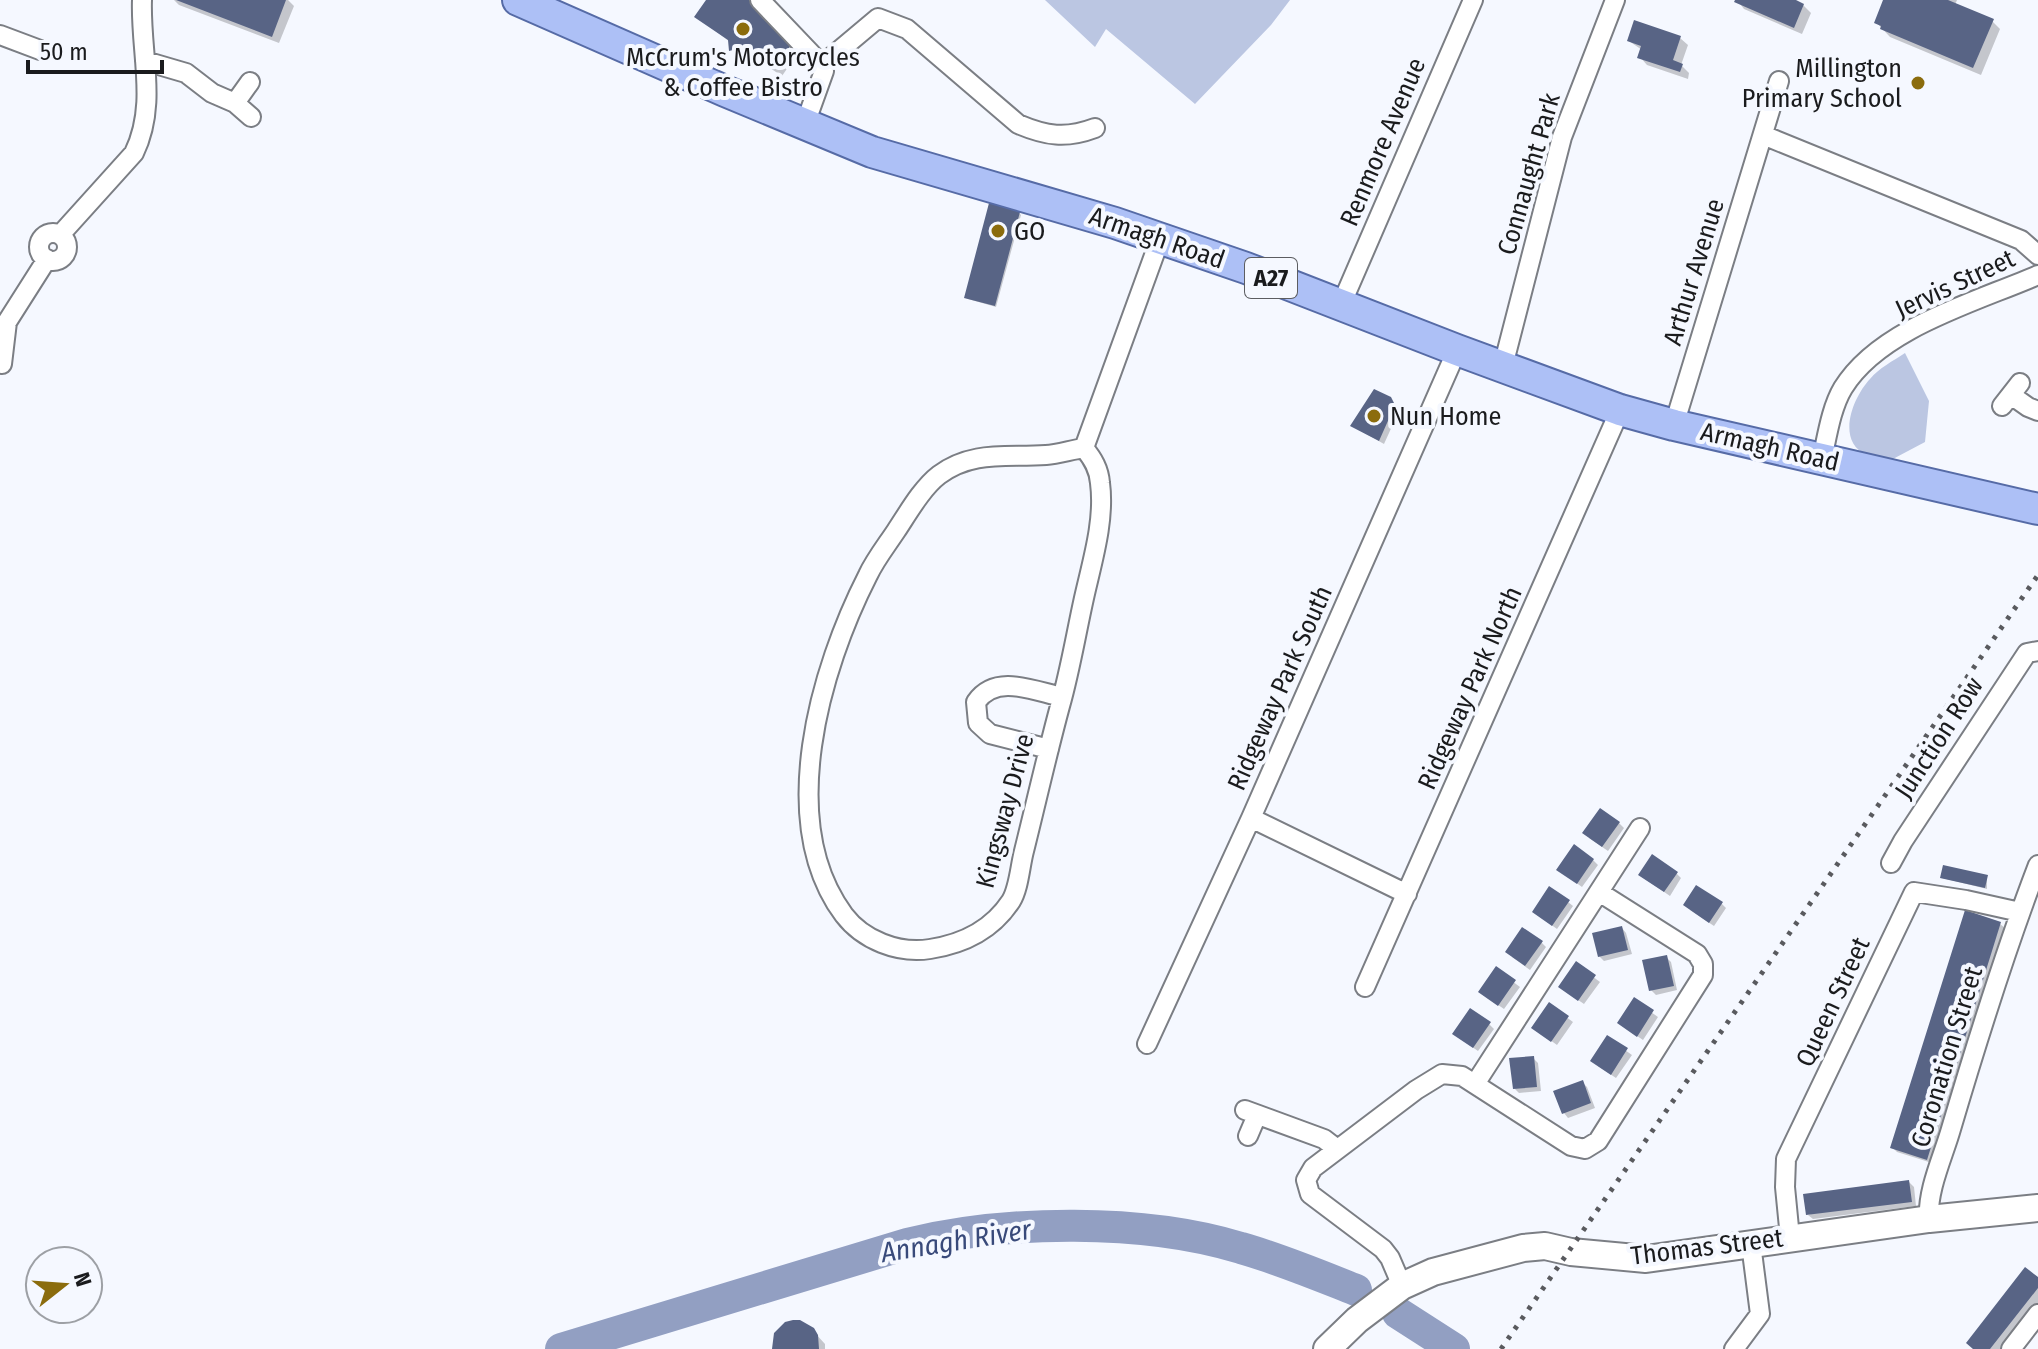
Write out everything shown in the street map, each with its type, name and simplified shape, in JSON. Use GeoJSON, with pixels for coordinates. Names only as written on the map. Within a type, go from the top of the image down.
{"type":"FeatureCollection","features":[{"type":"Feature","properties":{"kind":"main road","name":"Armagh Road"},"geometry":{"type":"LineString","coordinates":[[518,0],[872,152],[1053,204],[1160,239],[1620,410],[2038,509]]}},
{"type":"Feature","properties":{"kind":"main road","name":"Thomas Street"},"geometry":{"type":"LineString","coordinates":[[1327,1349],[1393,1291],[1433,1272],[1523,1248],[1545,1246],[1629,1259],[1929,1219],[2038,1208]]}},
{"type":"Feature","properties":{"kind":"street"},"geometry":{"type":"LineString","coordinates":[[2,364],[4,320],[47,259],[41,252],[41,240],[52,233],[60,235],[134,153],[141,140],[147,119],[142,0]]}},
{"type":"Feature","properties":{"kind":"street"},"geometry":{"type":"LineString","coordinates":[[760,0],[822,65],[824,71],[805,124]]}},
{"type":"Feature","properties":{"kind":"street"},"geometry":{"type":"LineString","coordinates":[[868,0],[878,18],[907,29],[1018,124],[1039,133],[1074,136],[1095,128]]}},
{"type":"Feature","properties":{"kind":"street","name":"Renmore Avenue"},"geometry":{"type":"LineString","coordinates":[[1341,305],[1473,0]]}},
{"type":"Feature","properties":{"kind":"street","name":"Connaught Park"},"geometry":{"type":"LineString","coordinates":[[1503,366],[1562,137],[1615,0]]}},
{"type":"Feature","properties":{"kind":"street"},"geometry":{"type":"LineString","coordinates":[[822,65],[878,18]]}},
{"type":"Feature","properties":{"kind":"street"},"geometry":{"type":"LineString","coordinates":[[0,35],[40,50]]}},
{"type":"Feature","properties":{"kind":"street"},"geometry":{"type":"LineString","coordinates":[[145,61],[186,73],[212,93],[235,103],[251,117]]}},
{"type":"Feature","properties":{"kind":"street","name":"Arthur Avenue"},"geometry":{"type":"LineString","coordinates":[[1674,425],[1779,81]]}},
{"type":"Feature","properties":{"kind":"street"},"geometry":{"type":"LineString","coordinates":[[235,103],[250,82]]}},
{"type":"Feature","properties":{"kind":"street"},"geometry":{"type":"LineString","coordinates":[[1763,135],[2021,240],[2038,255]]}},
{"type":"Feature","properties":{"kind":"street"},"geometry":{"type":"LineString","coordinates":[[1084,448],[1160,239]]}},
{"type":"Feature","properties":{"kind":"street","name":"Jervis Street"},"geometry":{"type":"LineString","coordinates":[[1822,459],[1841,391],[1858,369],[1915,328],[2038,275]]}},
{"type":"Feature","properties":{"kind":"street","name":"Ridgeway Park South"},"geometry":{"type":"LineString","coordinates":[[1147,1044],[1251,818],[1457,350]]}},
{"type":"Feature","properties":{"kind":"street"},"geometry":{"type":"LineString","coordinates":[[2011,395],[2038,411]]}},
{"type":"Feature","properties":{"kind":"street","name":"Ridgeway Park North"},"geometry":{"type":"LineString","coordinates":[[1365,987],[1620,410]]}},
{"type":"Feature","properties":{"kind":"street","name":"Kingsway Drive"},"geometry":{"type":"LineString","coordinates":[[1084,448],[1096,463],[1101,484],[1097,536],[1062,697],[1012,899],[987,928],[956,944],[925,950],[874,941],[850,924],[830,897],[812,842],[807,798],[818,718],[827,680],[843,626],[869,571],[938,475],[972,459],[1007,454],[1045,455],[1084,448]]}},
{"type":"Feature","properties":{"kind":"street","name":"Junction Row"},"geometry":{"type":"LineString","coordinates":[[1891,863],[2027,653],[2038,651]]}},
{"type":"Feature","properties":{"kind":"street"},"geometry":{"type":"LineString","coordinates":[[1049,749],[990,734],[978,723],[976,702],[992,686],[1006,685],[1062,697]]}},
{"type":"Feature","properties":{"kind":"street"},"geometry":{"type":"LineString","coordinates":[[1251,818],[1407,894]]}},
{"type":"Feature","properties":{"kind":"street"},"geometry":{"type":"LineString","coordinates":[[1475,1084],[1640,828]]}},
{"type":"Feature","properties":{"kind":"street","name":"Coronation Street"},"geometry":{"type":"LineString","coordinates":[[1929,1219],[1937,1176],[2020,912],[2038,865]]}},
{"type":"Feature","properties":{"kind":"street"},"geometry":{"type":"LineString","coordinates":[[1393,1291],[1390,1258],[1383,1249],[1310,1194],[1306,1180],[1313,1168],[1442,1074],[1462,1076],[1571,1146],[1585,1149],[1598,1141],[1703,975],[1703,964],[1697,954],[1599,892]]}},
{"type":"Feature","properties":{"kind":"street","name":"Queen Street"},"geometry":{"type":"LineString","coordinates":[[1790,1238],[1785,1187],[1786,1159],[1914,892],[2020,912]]}},
{"type":"Feature","properties":{"kind":"street"},"geometry":{"type":"LineString","coordinates":[[1248,1136],[1251,1112],[1324,1139],[1337,1149]]}},
{"type":"Feature","properties":{"kind":"street"},"geometry":{"type":"LineString","coordinates":[[1734,1349],[1760,1314],[1751,1244]]}},
{"type":"Feature","properties":{"kind":"street"},"geometry":{"type":"LineString","coordinates":[[2011,1349],[2038,1314]]}},
{"type":"Feature","properties":{"kind":"shaded area"},"geometry":{"type":"Polygon","coordinates":[[[1045,0],[1290,0],[1271,25],[1195,104],[1106,29],[1095,47],[1045,0]]]}},
{"type":"Feature","properties":{"kind":"shaded area"},"geometry":{"type":"Polygon","coordinates":[[[1905,353],[1929,401],[1925,442],[1891,460],[1870,456],[1857,448],[1852,440],[1849,430],[1853,407],[1874,375],[1905,353]]]}},
{"type":"Feature","properties":{"kind":"building"},"geometry":{"type":"Polygon","coordinates":[[[176,0],[286,0],[272,37],[176,0]]]}},
{"type":"Feature","properties":{"kind":"building","name":"McCrum's Motorcycles & Coffee Bistro"},"geometry":{"type":"Polygon","coordinates":[[[706,0],[749,0],[791,45],[773,70],[740,48],[729,51],[728,40],[694,17],[706,0]]]}},
{"type":"Feature","properties":{"kind":"building"},"geometry":{"type":"Polygon","coordinates":[[[1735,0],[1796,0],[1804,4],[1794,28],[1735,0]]]}},
{"type":"Feature","properties":{"kind":"building"},"geometry":{"type":"Polygon","coordinates":[[[1883,0],[1948,0],[1994,19],[1973,68],[1880,29],[1881,26],[1874,23],[1883,0]]]}},
{"type":"Feature","properties":{"kind":"building"},"geometry":{"type":"Polygon","coordinates":[[[1634,20],[1681,36],[1673,60],[1683,64],[1680,72],[1637,58],[1641,46],[1627,41],[1634,20]]]}},
{"type":"Feature","properties":{"kind":"building"},"geometry":{"type":"Polygon","coordinates":[[[989,203],[1020,212],[995,306],[964,298],[989,203]]]}},
{"type":"Feature","properties":{"kind":"building","name":"Nun Home"},"geometry":{"type":"Polygon","coordinates":[[[1374,389],[1391,397],[1395,405],[1379,441],[1350,426],[1374,389]]]}},
{"type":"Feature","properties":{"kind":"building"},"geometry":{"type":"Polygon","coordinates":[[[1600,808],[1620,822],[1602,847],[1582,833],[1600,808]]]}},
{"type":"Feature","properties":{"kind":"building"},"geometry":{"type":"Polygon","coordinates":[[[1574,844],[1594,859],[1577,884],[1556,870],[1574,844]]]}},
{"type":"Feature","properties":{"kind":"building"},"geometry":{"type":"Polygon","coordinates":[[[1652,854],[1678,872],[1664,892],[1638,875],[1652,854]]]}},
{"type":"Feature","properties":{"kind":"building"},"geometry":{"type":"Polygon","coordinates":[[[1943,865],[1988,875],[1985,888],[1940,878],[1943,865]]]}},
{"type":"Feature","properties":{"kind":"building"},"geometry":{"type":"Polygon","coordinates":[[[1696,885],[1723,902],[1709,923],[1683,905],[1696,885]]]}},
{"type":"Feature","properties":{"kind":"building"},"geometry":{"type":"Polygon","coordinates":[[[1549,886],[1570,900],[1552,926],[1532,912],[1549,886]]]}},
{"type":"Feature","properties":{"kind":"building"},"geometry":{"type":"Polygon","coordinates":[[[1965,910],[2001,922],[1927,1160],[1890,1148],[1965,910]]]}},
{"type":"Feature","properties":{"kind":"building"},"geometry":{"type":"Polygon","coordinates":[[[1622,926],[1628,950],[1598,957],[1592,933],[1622,926]]]}},
{"type":"Feature","properties":{"kind":"building"},"geometry":{"type":"Polygon","coordinates":[[[1522,927],[1543,941],[1525,966],[1505,952],[1522,927]]]}},
{"type":"Feature","properties":{"kind":"building"},"geometry":{"type":"Polygon","coordinates":[[[1667,955],[1674,986],[1649,991],[1642,960],[1667,955]]]}},
{"type":"Feature","properties":{"kind":"building"},"geometry":{"type":"Polygon","coordinates":[[[1576,961],[1596,975],[1578,1001],[1558,987],[1576,961]]]}},
{"type":"Feature","properties":{"kind":"building"},"geometry":{"type":"Polygon","coordinates":[[[1496,966],[1516,980],[1498,1006],[1478,992],[1496,966]]]}},
{"type":"Feature","properties":{"kind":"building"},"geometry":{"type":"Polygon","coordinates":[[[1634,997],[1654,1010],[1637,1037],[1617,1023],[1634,997]]]}},
{"type":"Feature","properties":{"kind":"building"},"geometry":{"type":"Polygon","coordinates":[[[1549,1002],[1569,1016],[1551,1042],[1531,1028],[1549,1002]]]}},
{"type":"Feature","properties":{"kind":"building"},"geometry":{"type":"Polygon","coordinates":[[[1470,1008],[1491,1022],[1473,1048],[1452,1034],[1470,1008]]]}},
{"type":"Feature","properties":{"kind":"building"},"geometry":{"type":"Polygon","coordinates":[[[1607,1035],[1628,1048],[1611,1075],[1590,1061],[1607,1035]]]}},
{"type":"Feature","properties":{"kind":"building"},"geometry":{"type":"Polygon","coordinates":[[[1534,1056],[1537,1087],[1513,1089],[1509,1058],[1534,1056]]]}},
{"type":"Feature","properties":{"kind":"building"},"geometry":{"type":"Polygon","coordinates":[[[1583,1080],[1591,1103],[1562,1114],[1553,1091],[1583,1080]]]}},
{"type":"Feature","properties":{"kind":"building"},"geometry":{"type":"Polygon","coordinates":[[[1909,1180],[1912,1202],[1806,1215],[1803,1194],[1909,1180]]]}},
{"type":"Feature","properties":{"kind":"building"},"geometry":{"type":"Polygon","coordinates":[[[2025,1267],[2038,1277],[2038,1288],[1990,1349],[1973,1349],[1966,1343],[2025,1267]]]}},
{"type":"Feature","properties":{"kind":"building"},"geometry":{"type":"Polygon","coordinates":[[[800,1320],[814,1328],[819,1349],[772,1349],[774,1333],[785,1322],[800,1320]]]}},
{"type":"Feature","properties":{"kind":"waterway","name":"Annagh River"},"geometry":{"type":"LineString","coordinates":[[561,1349],[907,1244],[987,1230],[1074,1226],[1161,1231],[1241,1248],[1356,1290]]}},
{"type":"Feature","properties":{"kind":"waterway","name":"Annagh River"},"geometry":{"type":"LineString","coordinates":[[1398,1313],[1454,1349]]}},
{"type":"Feature","properties":{"kind":"railway"},"geometry":{"type":"LineString","coordinates":[[1501,1349],[2038,575]]}},
{"type":"Feature","properties":{"kind":"place","name":"McCrum's Motorcycles & Coffee Bistro"},"geometry":{"type":"Point","coordinates":[743,29]}},
{"type":"Feature","properties":{"kind":"place","name":"Millington Primary School"},"geometry":{"type":"Point","coordinates":[1918,83]}},
{"type":"Feature","properties":{"kind":"place","name":"GO"},"geometry":{"type":"Point","coordinates":[998,231]}},
{"type":"Feature","properties":{"kind":"place","name":"Nun Home"},"geometry":{"type":"Point","coordinates":[1374,416]}}]}
